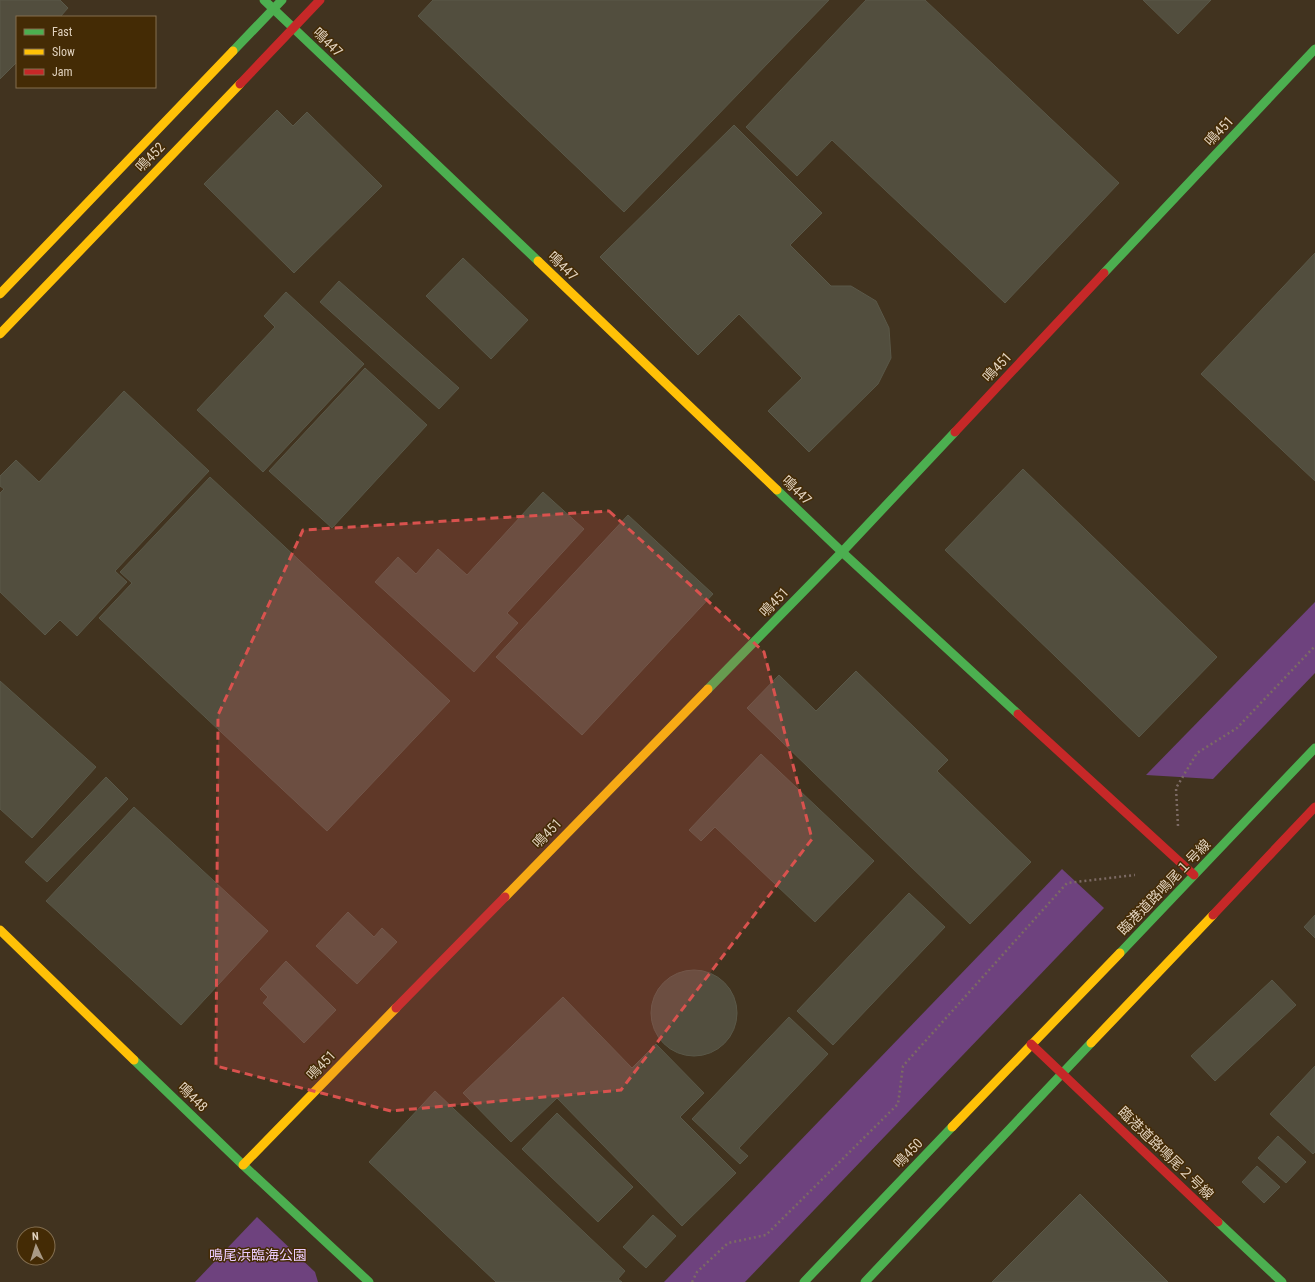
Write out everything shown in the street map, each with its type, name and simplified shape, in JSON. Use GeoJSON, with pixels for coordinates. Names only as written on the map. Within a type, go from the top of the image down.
{"type":"FeatureCollection","features":[{"type":"Feature","properties":{"kind":"street","name":"鳴447"},"geometry":{"type":"LineString","coordinates":[[264,0],[842,552],[1194,875]]}},
{"type":"Feature","properties":{"kind":"street","name":"鳴452"},"geometry":{"type":"LineString","coordinates":[[0,294],[282,0]]}},
{"type":"Feature","properties":{"kind":"street","name":"鳴452"},"geometry":{"type":"LineString","coordinates":[[0,334],[320,0]]}},
{"type":"Feature","properties":{"kind":"street","name":"鳴451"},"geometry":{"type":"LineString","coordinates":[[243,1165],[842,552],[1315,49]]}},
{"type":"Feature","properties":{"kind":"street","name":"臨港道路鳴尾１号線"},"geometry":{"type":"LineString","coordinates":[[1031,1044],[1315,748]]}},
{"type":"Feature","properties":{"kind":"street"},"geometry":{"type":"LineString","coordinates":[[865,1282],[1315,807]]}},
{"type":"Feature","properties":{"kind":"street","name":"鳴448"},"geometry":{"type":"LineString","coordinates":[[0,930],[243,1165],[369,1282]]}},
{"type":"Feature","properties":{"kind":"street","name":"臨港道路鳴尾２号線"},"geometry":{"type":"LineString","coordinates":[[1031,1044],[1282,1282]]}},
{"type":"Feature","properties":{"kind":"street","name":"鳴450"},"geometry":{"type":"LineString","coordinates":[[804,1282],[1031,1044]]}},
{"type":"Feature","properties":{"kind":"path"},"geometry":{"type":"LineString","coordinates":[[1178,831],[1176,788],[1197,754],[1237,728],[1315,646]]}},
{"type":"Feature","properties":{"kind":"path"},"geometry":{"type":"LineString","coordinates":[[692,1282],[697,1272],[728,1243],[766,1235],[898,1104],[903,1066],[1067,883],[1136,875]]}},
{"type":"Feature","properties":{"kind":"highlighted area"},"geometry":{"type":"Polygon","coordinates":[[[609,511],[764,652],[812,839],[621,1090],[391,1111],[216,1066],[218,715],[303,530],[609,511]]]}},
{"type":"Feature","properties":{"kind":"green space"},"geometry":{"type":"Polygon","coordinates":[[[1315,602],[1315,673],[1213,779],[1146,775],[1315,602]]]}},
{"type":"Feature","properties":{"kind":"green space"},"geometry":{"type":"Polygon","coordinates":[[[1062,869],[1104,908],[745,1282],[664,1282],[1062,869]]]}},
{"type":"Feature","properties":{"kind":"green space","name":"鳴尾浜臨海公園"},"geometry":{"type":"Polygon","coordinates":[[[257,1217],[315,1272],[318,1282],[195,1282],[257,1217]]]}},
{"type":"Feature","properties":{"kind":"building"},"geometry":{"type":"Polygon","coordinates":[[[0,0],[60,0],[68,8],[61,16],[16,16],[16,63],[0,79],[0,0]]]}},
{"type":"Feature","properties":{"kind":"building"},"geometry":{"type":"Polygon","coordinates":[[[433,0],[829,0],[624,212],[418,16],[433,0]]]}},
{"type":"Feature","properties":{"kind":"building"},"geometry":{"type":"Polygon","coordinates":[[[866,0],[925,0],[1119,183],[1005,303],[832,140],[797,176],[746,127],[866,0]]]}},
{"type":"Feature","properties":{"kind":"building"},"geometry":{"type":"Polygon","coordinates":[[[1143,0],[1211,0],[1178,34],[1143,0]]]}},
{"type":"Feature","properties":{"kind":"building"},"geometry":{"type":"Polygon","coordinates":[[[277,110],[293,126],[307,112],[382,186],[294,273],[204,184],[277,110]]]}},
{"type":"Feature","properties":{"kind":"building"},"geometry":{"type":"Polygon","coordinates":[[[734,125],[822,213],[790,245],[831,286],[851,286],[876,301],[889,328],[891,358],[878,384],[809,452],[768,411],[802,378],[739,314],[698,355],[600,257],[734,125]]]}},
{"type":"Feature","properties":{"kind":"building"},"geometry":{"type":"Polygon","coordinates":[[[1315,253],[1315,481],[1201,374],[1315,253]]]}},
{"type":"Feature","properties":{"kind":"building"},"geometry":{"type":"Polygon","coordinates":[[[463,258],[528,320],[491,359],[426,296],[463,258]]]}},
{"type":"Feature","properties":{"kind":"building"},"geometry":{"type":"Polygon","coordinates":[[[339,281],[459,388],[439,409],[320,302],[339,281]]]}},
{"type":"Feature","properties":{"kind":"building"},"geometry":{"type":"Polygon","coordinates":[[[286,292],[364,364],[263,472],[197,410],[275,327],[264,316],[286,292]]]}},
{"type":"Feature","properties":{"kind":"building"},"geometry":{"type":"Polygon","coordinates":[[[365,368],[427,425],[332,528],[269,471],[365,368]]]}},
{"type":"Feature","properties":{"kind":"building"},"geometry":{"type":"Polygon","coordinates":[[[124,391],[209,471],[115,571],[127,582],[77,636],[60,620],[45,635],[0,592],[0,493],[4,489],[0,486],[0,476],[16,460],[39,482],[124,391]]]}},
{"type":"Feature","properties":{"kind":"building"},"geometry":{"type":"Polygon","coordinates":[[[1023,469],[1217,657],[1139,737],[945,550],[1023,469]]]}},
{"type":"Feature","properties":{"kind":"building"},"geometry":{"type":"Polygon","coordinates":[[[210,477],[450,701],[327,831],[99,618],[132,583],[120,572],[210,477]]]}},
{"type":"Feature","properties":{"kind":"building"},"geometry":{"type":"Polygon","coordinates":[[[543,492],[584,529],[507,613],[518,623],[474,672],[375,582],[398,557],[416,574],[438,549],[467,575],[543,492]]]}},
{"type":"Feature","properties":{"kind":"building"},"geometry":{"type":"Polygon","coordinates":[[[628,515],[713,594],[582,735],[496,657],[628,515]]]}},
{"type":"Feature","properties":{"kind":"building"},"geometry":{"type":"Polygon","coordinates":[[[856,671],[948,760],[937,771],[1031,862],[970,924],[747,708],[779,675],[816,711],[856,671]]]}},
{"type":"Feature","properties":{"kind":"building"},"geometry":{"type":"Polygon","coordinates":[[[0,681],[96,767],[32,838],[0,809],[0,681]]]}},
{"type":"Feature","properties":{"kind":"building"},"geometry":{"type":"Polygon","coordinates":[[[761,754],[874,861],[815,922],[715,827],[701,841],[689,830],[761,754]]]}},
{"type":"Feature","properties":{"kind":"building"},"geometry":{"type":"Polygon","coordinates":[[[106,777],[128,799],[47,882],[25,862],[106,777]]]}},
{"type":"Feature","properties":{"kind":"building"},"geometry":{"type":"Polygon","coordinates":[[[134,807],[268,931],[181,1025],[46,901],[134,807]]]}},
{"type":"Feature","properties":{"kind":"building"},"geometry":{"type":"Polygon","coordinates":[[[909,893],[945,927],[833,1045],[797,1011],[909,893]]]}},
{"type":"Feature","properties":{"kind":"building"},"geometry":{"type":"Polygon","coordinates":[[[348,912],[374,937],[382,928],[397,942],[357,984],[316,946],[348,912]]]}},
{"type":"Feature","properties":{"kind":"building"},"geometry":{"type":"Polygon","coordinates":[[[1315,915],[1315,938],[1304,927],[1315,915]]]}},
{"type":"Feature","properties":{"kind":"building"},"geometry":{"type":"Polygon","coordinates":[[[286,961],[336,1010],[304,1043],[263,1003],[268,997],[260,989],[286,961]]]}},
{"type":"Feature","properties":{"kind":"building"},"geometry":{"type":"Polygon","coordinates":[[[694,970],[710,974],[724,983],[733,997],[737,1013],[733,1029],[724,1043],[710,1052],[694,1056],[678,1052],[664,1043],[655,1029],[651,1013],[655,997],[664,983],[678,974],[694,970]]]}},
{"type":"Feature","properties":{"kind":"building"},"geometry":{"type":"Polygon","coordinates":[[[1272,980],[1296,1005],[1215,1081],[1191,1056],[1272,980]]]}},
{"type":"Feature","properties":{"kind":"building"},"geometry":{"type":"Polygon","coordinates":[[[563,997],[632,1068],[656,1044],[704,1093],[680,1117],[736,1173],[682,1226],[557,1098],[511,1142],[463,1093],[563,997]]]}},
{"type":"Feature","properties":{"kind":"building"},"geometry":{"type":"Polygon","coordinates":[[[789,1017],[828,1054],[739,1148],[748,1156],[740,1164],[692,1119],[789,1017]]]}},
{"type":"Feature","properties":{"kind":"building"},"geometry":{"type":"Polygon","coordinates":[[[1315,1066],[1315,1152],[1313,1154],[1270,1114],[1315,1066]]]}},
{"type":"Feature","properties":{"kind":"building"},"geometry":{"type":"Polygon","coordinates":[[[435,1091],[625,1271],[618,1279],[622,1282],[496,1282],[369,1162],[435,1091]]]}},
{"type":"Feature","properties":{"kind":"building"},"geometry":{"type":"Polygon","coordinates":[[[557,1113],[633,1187],[598,1222],[522,1149],[557,1113]]]}},
{"type":"Feature","properties":{"kind":"building"},"geometry":{"type":"Polygon","coordinates":[[[1278,1136],[1306,1162],[1286,1183],[1258,1158],[1278,1136]]]}},
{"type":"Feature","properties":{"kind":"building"},"geometry":{"type":"Polygon","coordinates":[[[1257,1166],[1280,1187],[1264,1203],[1242,1182],[1257,1166]]]}},
{"type":"Feature","properties":{"kind":"building"},"geometry":{"type":"Polygon","coordinates":[[[1080,1194],[1168,1282],[992,1282],[1080,1194]]]}},
{"type":"Feature","properties":{"kind":"building"},"geometry":{"type":"Polygon","coordinates":[[[653,1215],[676,1236],[646,1268],[623,1247],[653,1215]]]}},
{"type":"Feature","properties":{"kind":"traffic: fast"},"geometry":{"type":"LineString","coordinates":[[264,0],[538,261]]}},
{"type":"Feature","properties":{"kind":"traffic: fast"},"geometry":{"type":"LineString","coordinates":[[233,51],[282,0]]}},
{"type":"Feature","properties":{"kind":"traffic: fast"},"geometry":{"type":"LineString","coordinates":[[1104,273],[1315,49]]}},
{"type":"Feature","properties":{"kind":"traffic: fast"},"geometry":{"type":"LineString","coordinates":[[708,689],[842,552],[955,432]]}},
{"type":"Feature","properties":{"kind":"traffic: fast"},"geometry":{"type":"LineString","coordinates":[[777,490],[1018,714]]}},
{"type":"Feature","properties":{"kind":"traffic: fast"},"geometry":{"type":"LineString","coordinates":[[1120,953],[1315,748]]}},
{"type":"Feature","properties":{"kind":"traffic: fast"},"geometry":{"type":"LineString","coordinates":[[865,1282],[1091,1043]]}},
{"type":"Feature","properties":{"kind":"traffic: fast"},"geometry":{"type":"LineString","coordinates":[[134,1060],[243,1165],[369,1282]]}},
{"type":"Feature","properties":{"kind":"traffic: fast"},"geometry":{"type":"LineString","coordinates":[[804,1282],[952,1127]]}},
{"type":"Feature","properties":{"kind":"traffic: fast"},"geometry":{"type":"LineString","coordinates":[[1218,1222],[1282,1282]]}},
{"type":"Feature","properties":{"kind":"traffic: slow"},"geometry":{"type":"LineString","coordinates":[[0,294],[233,51]]}},
{"type":"Feature","properties":{"kind":"traffic: slow"},"geometry":{"type":"LineString","coordinates":[[0,334],[240,84]]}},
{"type":"Feature","properties":{"kind":"traffic: slow"},"geometry":{"type":"LineString","coordinates":[[538,261],[777,490]]}},
{"type":"Feature","properties":{"kind":"traffic: slow"},"geometry":{"type":"LineString","coordinates":[[505,897],[708,689]]}},
{"type":"Feature","properties":{"kind":"traffic: slow"},"geometry":{"type":"LineString","coordinates":[[1091,1043],[1213,915]]}},
{"type":"Feature","properties":{"kind":"traffic: slow"},"geometry":{"type":"LineString","coordinates":[[0,930],[134,1060]]}},
{"type":"Feature","properties":{"kind":"traffic: slow"},"geometry":{"type":"LineString","coordinates":[[952,1127],[1120,953]]}},
{"type":"Feature","properties":{"kind":"traffic: slow"},"geometry":{"type":"LineString","coordinates":[[243,1165],[396,1008]]}},
{"type":"Feature","properties":{"kind":"traffic: jam"},"geometry":{"type":"LineString","coordinates":[[240,84],[320,0]]}},
{"type":"Feature","properties":{"kind":"traffic: jam"},"geometry":{"type":"LineString","coordinates":[[955,432],[1104,273]]}},
{"type":"Feature","properties":{"kind":"traffic: jam"},"geometry":{"type":"LineString","coordinates":[[1018,714],[1194,875]]}},
{"type":"Feature","properties":{"kind":"traffic: jam"},"geometry":{"type":"LineString","coordinates":[[1213,915],[1315,807]]}},
{"type":"Feature","properties":{"kind":"traffic: jam"},"geometry":{"type":"LineString","coordinates":[[396,1008],[505,897]]}},
{"type":"Feature","properties":{"kind":"traffic: jam"},"geometry":{"type":"LineString","coordinates":[[1031,1044],[1218,1222]]}}]}
